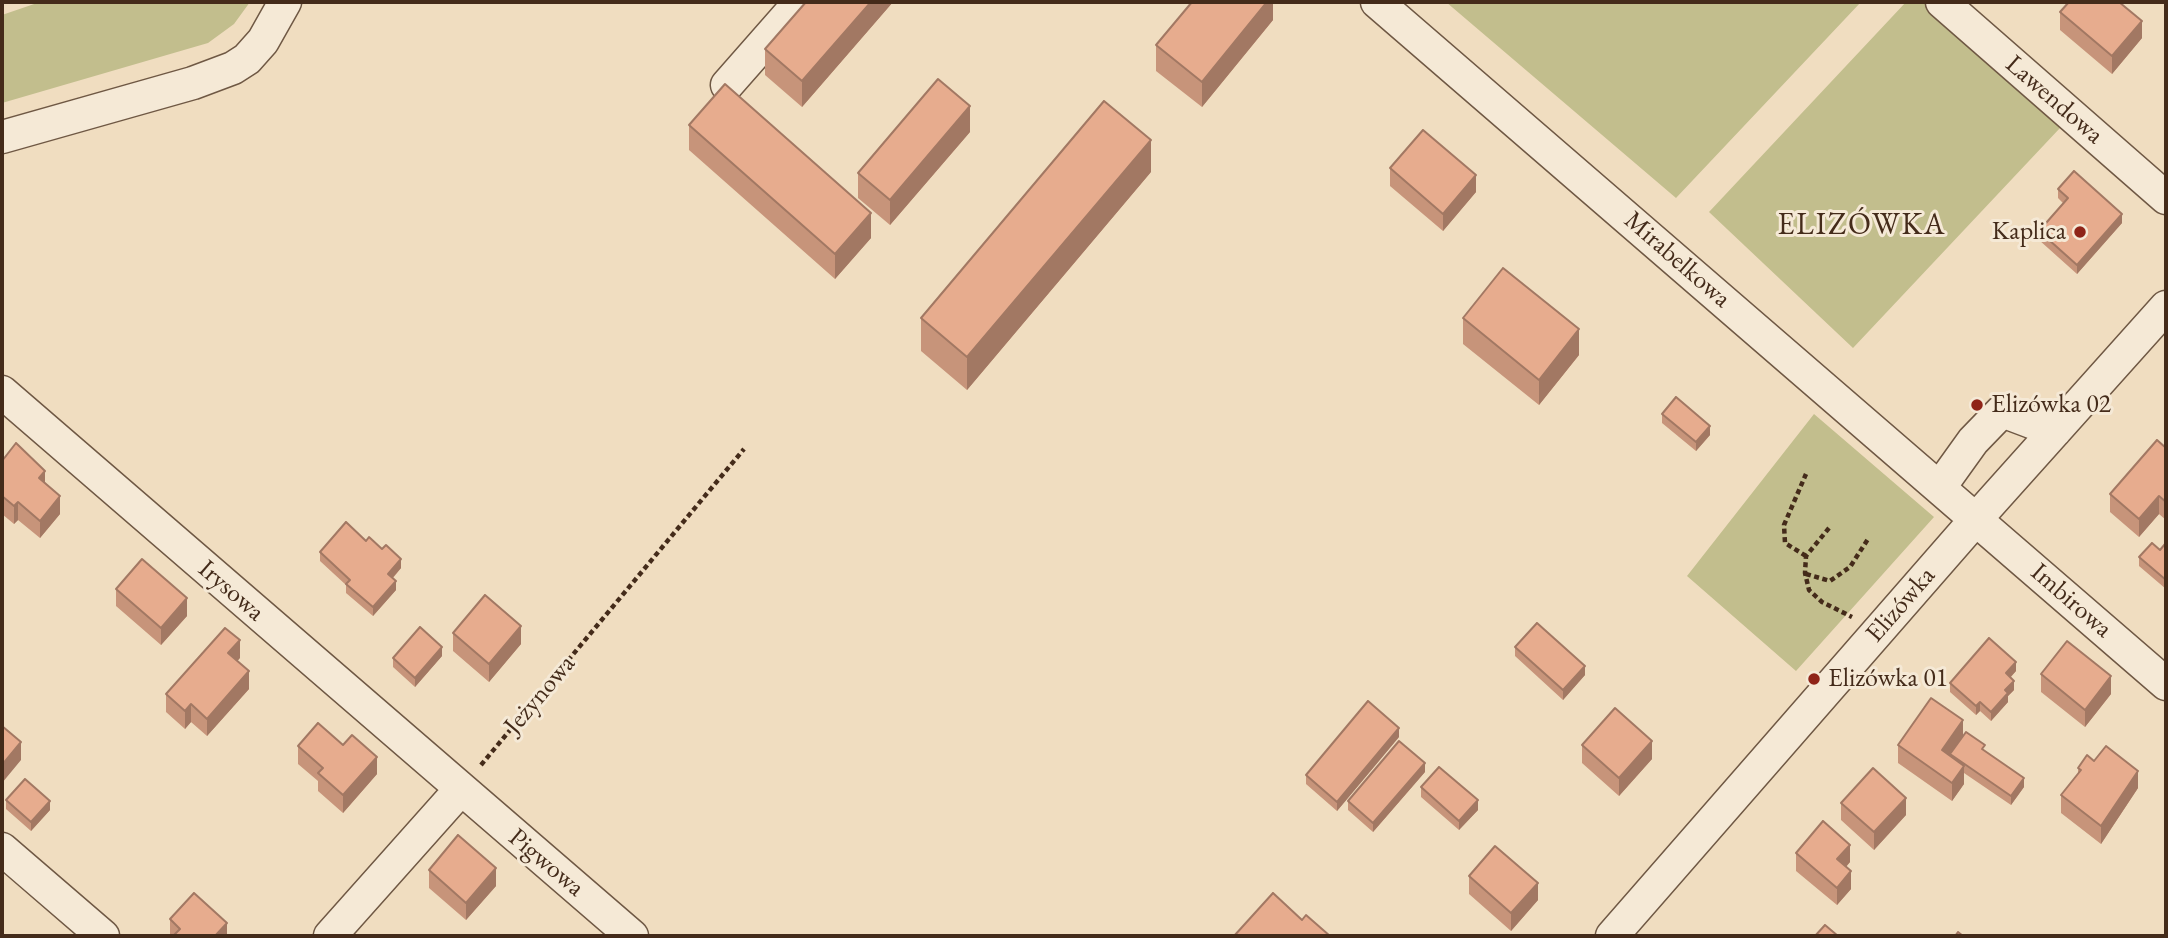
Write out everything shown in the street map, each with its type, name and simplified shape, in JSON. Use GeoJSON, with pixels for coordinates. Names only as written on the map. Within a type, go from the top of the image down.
{"type":"FeatureCollection","features":[{"type":"Feature","properties":{"kind":"street"},"geometry":{"type":"LineString","coordinates":[[2,137],[194,83],[233,68],[247,59],[263,41],[285,2]]}},
{"type":"Feature","properties":{"kind":"street"},"geometry":{"type":"LineString","coordinates":[[727,85],[800,2]]}},
{"type":"Feature","properties":{"kind":"street","name":"Mirabelkowa"},"geometry":{"type":"LineString","coordinates":[[1377,2],[1977,518]]}},
{"type":"Feature","properties":{"kind":"street","name":"Lawendowa"},"geometry":{"type":"LineString","coordinates":[[1942,2],[2166,198]]}},
{"type":"Feature","properties":{"kind":"street","name":"Elizówka"},"geometry":{"type":"LineString","coordinates":[[1612,936],[1977,518],[2166,307]]}},
{"type":"Feature","properties":{"kind":"street","name":"Irysowa"},"geometry":{"type":"LineString","coordinates":[[2,392],[460,790]]}},
{"type":"Feature","properties":{"kind":"street"},"geometry":{"type":"LineString","coordinates":[[1940,487],[1973,441],[2001,411],[2055,431]]}},
{"type":"Feature","properties":{"kind":"street","name":"Imbirowa"},"geometry":{"type":"LineString","coordinates":[[1977,518],[2166,684]]}},
{"type":"Feature","properties":{"kind":"street"},"geometry":{"type":"LineString","coordinates":[[330,936],[460,790]]}},
{"type":"Feature","properties":{"kind":"street","name":"Pigwowa"},"geometry":{"type":"LineString","coordinates":[[460,790],[632,936]]}},
{"type":"Feature","properties":{"kind":"street"},"geometry":{"type":"LineString","coordinates":[[2,849],[103,936]]}},
{"type":"Feature","properties":{"kind":"path","name":"Jeżynowa"},"geometry":{"type":"LineString","coordinates":[[460,790],[744,449]]}},
{"type":"Feature","properties":{"kind":"path"},"geometry":{"type":"LineString","coordinates":[[1806,556],[1785,543],[1784,525],[1807,474]]}},
{"type":"Feature","properties":{"kind":"path"},"geometry":{"type":"LineString","coordinates":[[1829,528],[1806,556],[1805,573],[1809,590],[1822,602],[1852,617],[1875,635]]}},
{"type":"Feature","properties":{"kind":"path"},"geometry":{"type":"LineString","coordinates":[[1805,573],[1830,581],[1850,567],[1867,539]]}},
{"type":"Feature","properties":{"kind":"shaded area"},"geometry":{"type":"Polygon","coordinates":[[[40,2],[250,2],[234,24],[208,43],[2,103],[2,15],[40,2]]]}},
{"type":"Feature","properties":{"kind":"shaded area"},"geometry":{"type":"Polygon","coordinates":[[[1446,2],[1861,2],[1676,198],[1446,2]]]}},
{"type":"Feature","properties":{"kind":"shaded area"},"geometry":{"type":"Polygon","coordinates":[[[1906,2],[1925,2],[2060,128],[1853,348],[1709,212],[1906,2]]]}},
{"type":"Feature","properties":{"kind":"shaded area"},"geometry":{"type":"Polygon","coordinates":[[[1814,414],[1934,517],[1796,671],[1687,576],[1814,414]]]}},
{"type":"Feature","properties":{"kind":"building"},"geometry":{"type":"Polygon","coordinates":[[[806,2],[871,2],[802,81],[765,49],[806,2]]]}},
{"type":"Feature","properties":{"kind":"building"},"geometry":{"type":"Polygon","coordinates":[[[1192,2],[1267,2],[1202,82],[1156,45],[1192,2]]]}},
{"type":"Feature","properties":{"kind":"building"},"geometry":{"type":"Polygon","coordinates":[[[2069,2],[2119,2],[2142,21],[2112,56],[2060,12],[2069,2]]]}},
{"type":"Feature","properties":{"kind":"building"},"geometry":{"type":"Polygon","coordinates":[[[938,79],[970,106],[890,200],[858,173],[938,79]]]}},
{"type":"Feature","properties":{"kind":"building"},"geometry":{"type":"Polygon","coordinates":[[[725,84],[871,213],[835,254],[689,125],[725,84]]]}},
{"type":"Feature","properties":{"kind":"building"},"geometry":{"type":"Polygon","coordinates":[[[1104,101],[1151,140],[967,357],[921,318],[1104,101]]]}},
{"type":"Feature","properties":{"kind":"building"},"geometry":{"type":"Polygon","coordinates":[[[1423,130],[1476,175],[1443,214],[1390,168],[1423,130]]]}},
{"type":"Feature","properties":{"kind":"building","name":"Kaplica"},"geometry":{"type":"Polygon","coordinates":[[[2074,171],[2122,214],[2077,265],[2039,231],[2068,198],[2058,189],[2074,171]]]}},
{"type":"Feature","properties":{"kind":"building"},"geometry":{"type":"Polygon","coordinates":[[[1503,268],[1579,329],[1539,380],[1463,318],[1503,268]]]}},
{"type":"Feature","properties":{"kind":"building"},"geometry":{"type":"Polygon","coordinates":[[[1676,397],[1710,426],[1696,442],[1662,414],[1676,397]]]}},
{"type":"Feature","properties":{"kind":"building"},"geometry":{"type":"Polygon","coordinates":[[[2157,440],[2166,448],[2166,502],[2159,496],[2139,519],[2110,494],[2157,440]]]}},
{"type":"Feature","properties":{"kind":"building"},"geometry":{"type":"Polygon","coordinates":[[[16,443],[45,471],[39,478],[60,496],[40,521],[18,502],[14,506],[2,496],[2,461],[16,443]]]}},
{"type":"Feature","properties":{"kind":"building"},"geometry":{"type":"Polygon","coordinates":[[[346,522],[366,541],[369,537],[382,549],[386,545],[401,559],[388,574],[396,581],[373,607],[346,584],[350,580],[320,552],[346,522]]]}},
{"type":"Feature","properties":{"kind":"building"},"geometry":{"type":"Polygon","coordinates":[[[2152,543],[2160,550],[2166,545],[2166,580],[2139,557],[2152,543]]]}},
{"type":"Feature","properties":{"kind":"building"},"geometry":{"type":"Polygon","coordinates":[[[142,559],[187,598],[161,628],[116,589],[142,559]]]}},
{"type":"Feature","properties":{"kind":"building"},"geometry":{"type":"Polygon","coordinates":[[[485,595],[521,626],[489,664],[453,633],[485,595]]]}},
{"type":"Feature","properties":{"kind":"building"},"geometry":{"type":"Polygon","coordinates":[[[1537,623],[1585,666],[1563,690],[1515,647],[1537,623]]]}},
{"type":"Feature","properties":{"kind":"building"},"geometry":{"type":"Polygon","coordinates":[[[420,627],[442,647],[415,678],[393,658],[420,627]]]}},
{"type":"Feature","properties":{"kind":"building"},"geometry":{"type":"Polygon","coordinates":[[[225,628],[240,640],[228,653],[249,671],[207,719],[191,704],[185,711],[166,694],[225,628]]]}},
{"type":"Feature","properties":{"kind":"building"},"geometry":{"type":"Polygon","coordinates":[[[1989,638],[2016,662],[2006,673],[2014,681],[2005,690],[2008,693],[1991,712],[1980,702],[1976,706],[1950,683],[1989,638]]]}},
{"type":"Feature","properties":{"kind":"building"},"geometry":{"type":"Polygon","coordinates":[[[2067,641],[2111,676],[2085,710],[2041,674],[2067,641]]]}},
{"type":"Feature","properties":{"kind":"building"},"geometry":{"type":"Polygon","coordinates":[[[1931,698],[1963,720],[1942,750],[1964,766],[1952,783],[1898,745],[1931,698]]]}},
{"type":"Feature","properties":{"kind":"building"},"geometry":{"type":"Polygon","coordinates":[[[1368,701],[1399,728],[1337,802],[1306,775],[1368,701]]]}},
{"type":"Feature","properties":{"kind":"building"},"geometry":{"type":"Polygon","coordinates":[[[1615,708],[1652,741],[1619,778],[1582,745],[1615,708]]]}},
{"type":"Feature","properties":{"kind":"building"},"geometry":{"type":"Polygon","coordinates":[[[318,723],[343,745],[352,735],[377,757],[343,795],[318,773],[323,768],[298,746],[318,723]]]}},
{"type":"Feature","properties":{"kind":"building"},"geometry":{"type":"Polygon","coordinates":[[[2,726],[21,742],[2,765],[2,726]]]}},
{"type":"Feature","properties":{"kind":"building"},"geometry":{"type":"Polygon","coordinates":[[[1966,732],[1985,745],[1982,749],[2024,778],[2011,796],[1950,754],[1966,732]]]}},
{"type":"Feature","properties":{"kind":"building"},"geometry":{"type":"Polygon","coordinates":[[[1399,741],[1425,763],[1373,823],[1348,801],[1399,741]]]}},
{"type":"Feature","properties":{"kind":"building"},"geometry":{"type":"Polygon","coordinates":[[[2106,746],[2138,771],[2101,826],[2061,795],[2081,770],[2078,768],[2087,755],[2094,761],[2106,746]]]}},
{"type":"Feature","properties":{"kind":"building"},"geometry":{"type":"Polygon","coordinates":[[[1439,767],[1478,800],[1459,821],[1421,787],[1439,767]]]}},
{"type":"Feature","properties":{"kind":"building"},"geometry":{"type":"Polygon","coordinates":[[[1873,768],[1906,798],[1874,832],[1841,803],[1873,768]]]}},
{"type":"Feature","properties":{"kind":"building"},"geometry":{"type":"Polygon","coordinates":[[[25,779],[50,801],[31,822],[6,800],[25,779]]]}},
{"type":"Feature","properties":{"kind":"building"},"geometry":{"type":"Polygon","coordinates":[[[1823,821],[1850,845],[1837,859],[1851,871],[1837,888],[1796,853],[1823,821]]]}},
{"type":"Feature","properties":{"kind":"building"},"geometry":{"type":"Polygon","coordinates":[[[458,835],[496,868],[466,903],[429,870],[458,835]]]}},
{"type":"Feature","properties":{"kind":"building"},"geometry":{"type":"Polygon","coordinates":[[[1495,846],[1538,883],[1511,913],[1469,876],[1495,846]]]}},
{"type":"Feature","properties":{"kind":"building"},"geometry":{"type":"Polygon","coordinates":[[[194,893],[227,923],[215,936],[173,936],[180,929],[170,919],[194,893]]]}},
{"type":"Feature","properties":{"kind":"building"},"geometry":{"type":"Polygon","coordinates":[[[1273,893],[1302,920],[1306,915],[1330,936],[1234,936],[1273,893]]]}},
{"type":"Feature","properties":{"kind":"building"},"geometry":{"type":"Polygon","coordinates":[[[1825,925],[1838,936],[1815,936],[1825,925]]]}},
{"type":"Feature","properties":{"kind":"place","name":"Kaplica"},"geometry":{"type":"Point","coordinates":[2080,232]}},
{"type":"Feature","properties":{"kind":"place","name":"Elizówka 02"},"geometry":{"type":"Point","coordinates":[1977,405]}},
{"type":"Feature","properties":{"kind":"place","name":"Elizówka 01"},"geometry":{"type":"Point","coordinates":[1814,679]}},
{"type":"Feature","properties":{"kind":"district","name":"ELIZÓWKA"},"geometry":{"type":"Point","coordinates":[1862,226]}}]}
